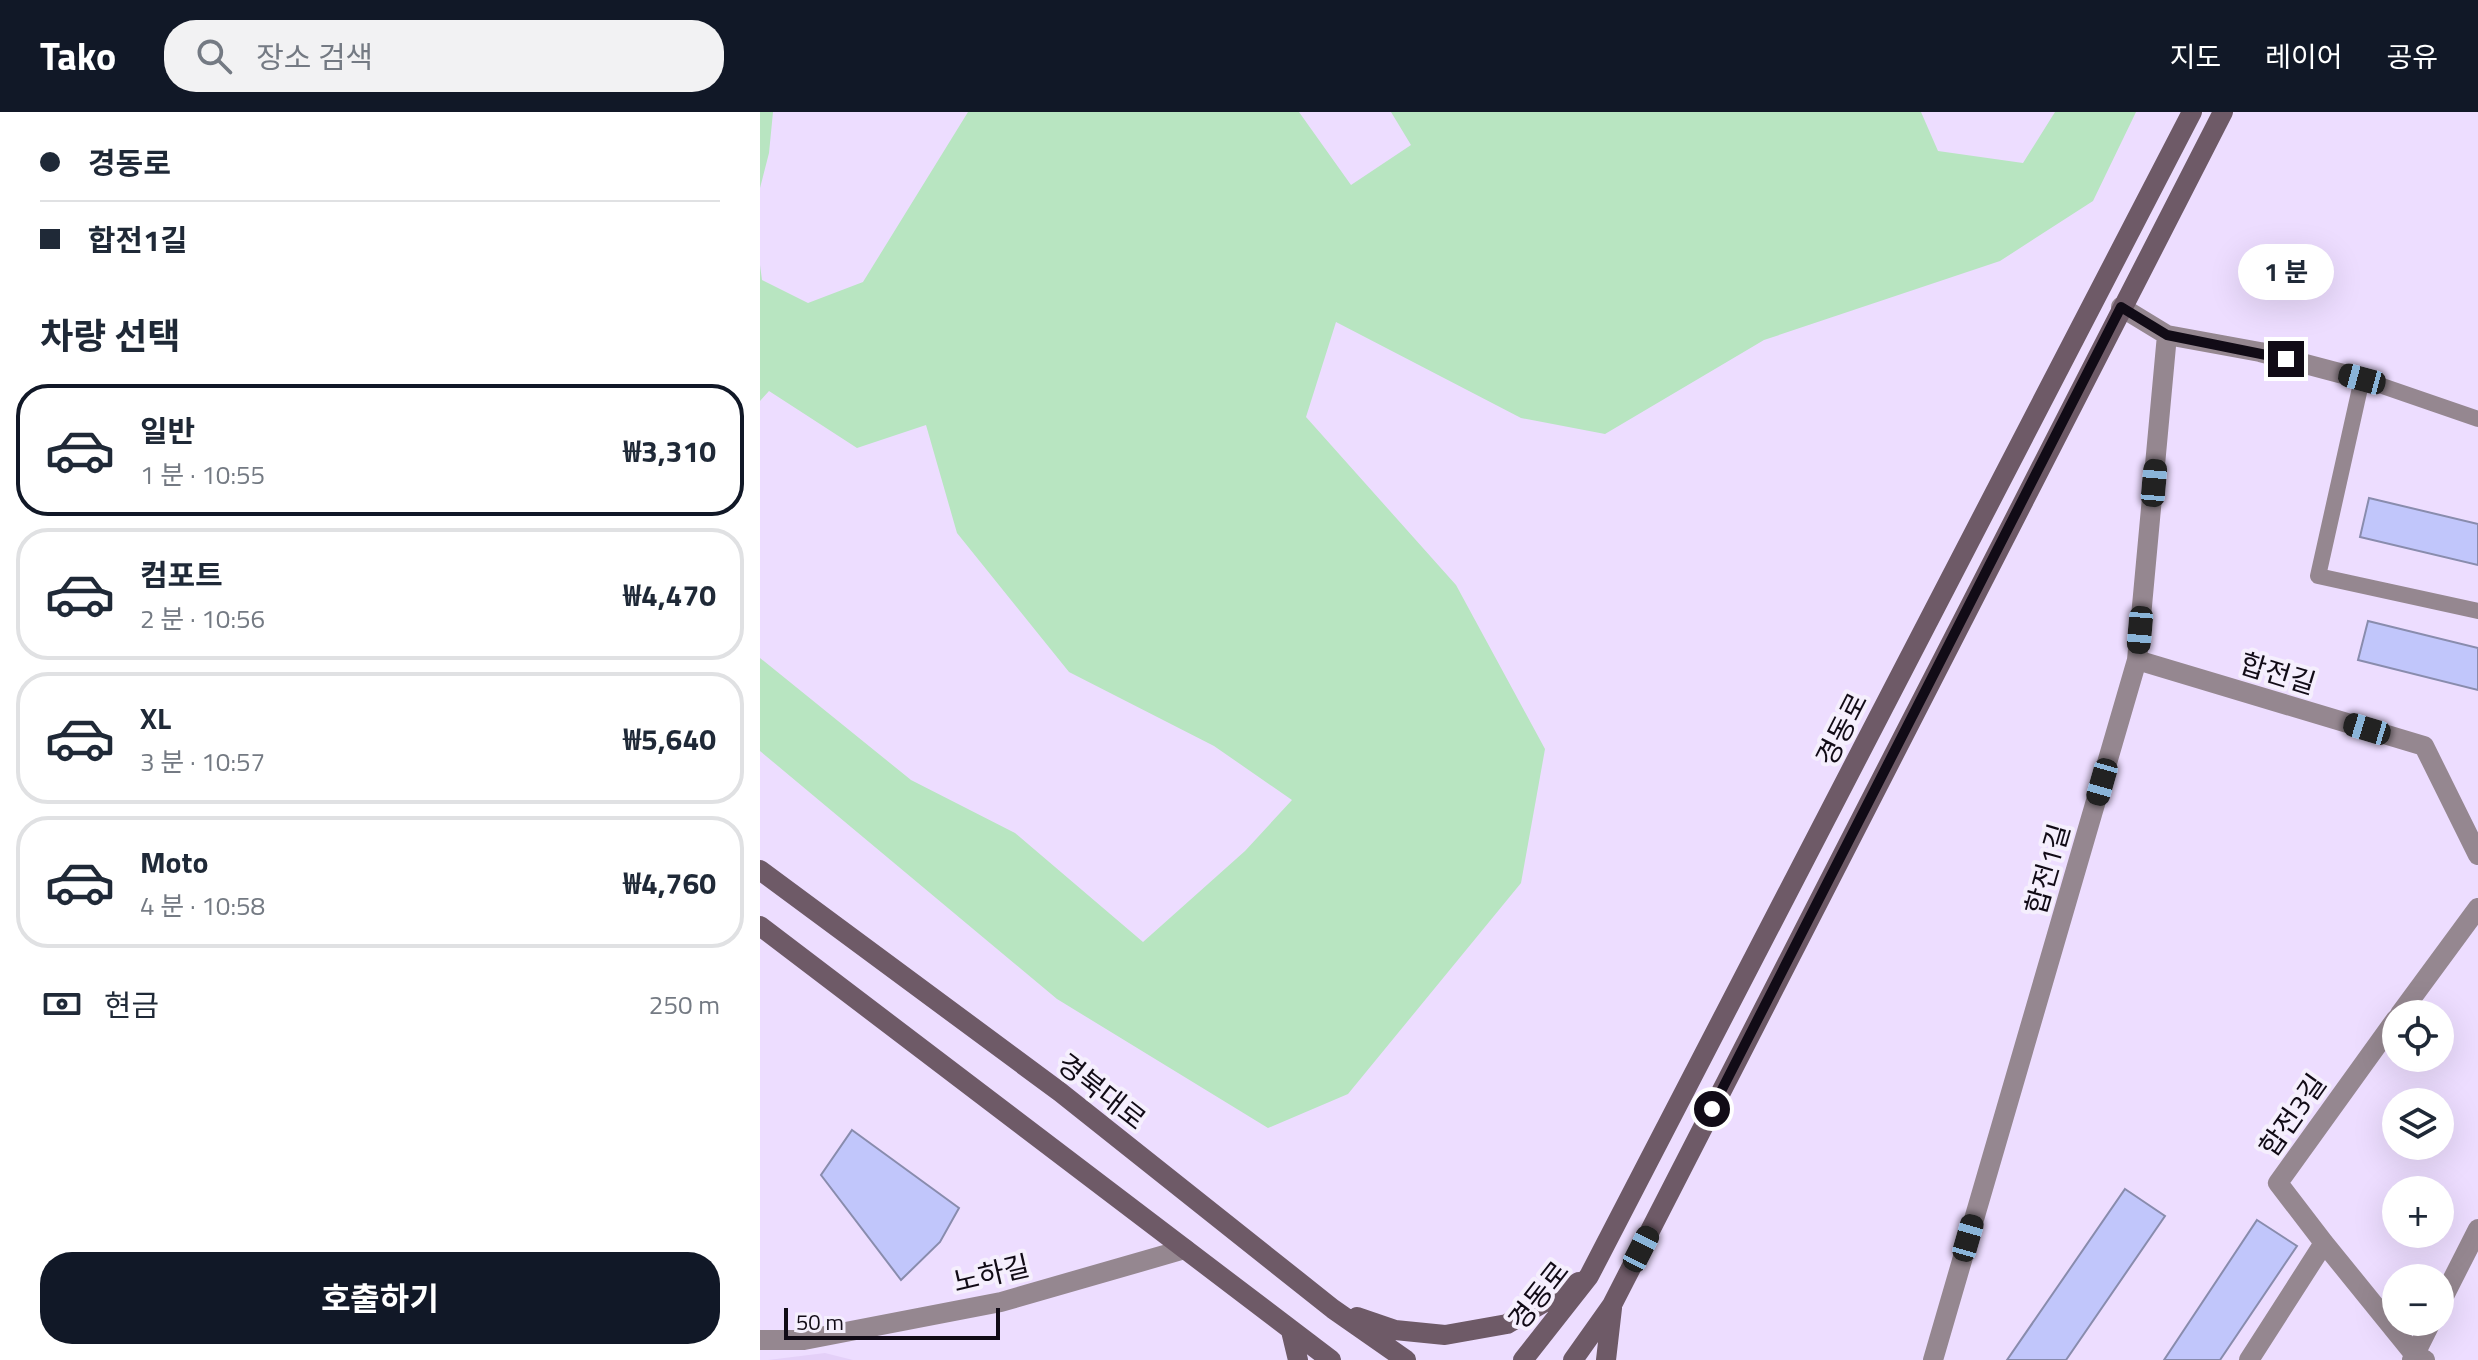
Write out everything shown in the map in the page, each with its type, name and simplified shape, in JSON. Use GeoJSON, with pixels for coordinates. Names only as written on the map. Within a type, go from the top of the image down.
{"type":"FeatureCollection","features":[{"type":"Feature","properties":{"kind":"street","name":"경동로"},"geometry":{"type":"LineString","coordinates":[[1523,1360],[1589,1276],[2192,112]]}},
{"type":"Feature","properties":{"kind":"street","name":"경동로"},"geometry":{"type":"LineString","coordinates":[[1573,1360],[1612,1305],[2223,112]]}},
{"type":"Feature","properties":{"kind":"street"},"geometry":{"type":"LineString","coordinates":[[2121,307],[2167,335],[2260,352],[2362,379]]}},
{"type":"Feature","properties":{"kind":"street","name":"합전1길"},"geometry":{"type":"LineString","coordinates":[[1933,1360],[2137,660],[2167,335]]}},
{"type":"Feature","properties":{"kind":"street","name":"합전길"},"geometry":{"type":"LineString","coordinates":[[2137,660],[2424,746],[2478,855]]}},
{"type":"Feature","properties":{"kind":"street","name":"경북대로"},"geometry":{"type":"LineString","coordinates":[[760,870],[1060,1092],[1333,1309],[1406,1360]]}},
{"type":"Feature","properties":{"kind":"street","name":"합전3길"},"geometry":{"type":"LineString","coordinates":[[2410,1000],[2478,908]]}},
{"type":"Feature","properties":{"kind":"street"},"geometry":{"type":"LineString","coordinates":[[760,926],[1331,1360]]}},
{"type":"Feature","properties":{"kind":"street","name":"합전3길"},"geometry":{"type":"LineString","coordinates":[[2382,1038],[2278,1183],[2417,1358]]}},
{"type":"Feature","properties":{"kind":"street"},"geometry":{"type":"LineString","coordinates":[[2454,1276],[2478,1229]]}},
{"type":"Feature","properties":{"kind":"street"},"geometry":{"type":"LineString","coordinates":[[2249,1360],[2324,1243]]}},
{"type":"Feature","properties":{"kind":"street","name":"노하길"},"geometry":{"type":"LineString","coordinates":[[760,1340],[804,1340],[1001,1302],[1185,1249]]}},
{"type":"Feature","properties":{"kind":"street"},"geometry":{"type":"LineString","coordinates":[[1333,1309],[1395,1330],[1445,1335],[1507,1324],[1589,1276]]}},
{"type":"Feature","properties":{"kind":"street"},"geometry":{"type":"LineString","coordinates":[[1606,1360],[1612,1305]]}},
{"type":"Feature","properties":{"kind":"street"},"geometry":{"type":"LineString","coordinates":[[1291,1331],[1298,1360]]}},
{"type":"Feature","properties":{"kind":"street"},"geometry":{"type":"LineString","coordinates":[[2417,1358],[2426,1336]]}},
{"type":"Feature","properties":{"kind":"lane"},"geometry":{"type":"LineString","coordinates":[[2478,419],[2362,379],[2318,576],[2478,611]]}},
{"type":"Feature","properties":{"kind":"shaded area"},"geometry":{"type":"Polygon","coordinates":[[[825,1353],[853,1360],[768,1360],[825,1353]]]}},
{"type":"Feature","properties":{"kind":"green space"},"geometry":{"type":"Polygon","coordinates":[[[760,112],[773,112],[769,153],[760,188],[760,112]]]}},
{"type":"Feature","properties":{"kind":"green space"},"geometry":{"type":"Polygon","coordinates":[[[968,112],[1299,112],[1351,185],[1411,145],[1391,112],[1921,112],[1938,151],[2023,163],[2055,112],[2136,112],[2093,201],[2000,261],[1764,340],[1605,434],[1521,418],[1336,322],[1306,417],[1456,585],[1545,749],[1521,883],[1348,1094],[1268,1128],[1057,999],[760,751],[760,658],[911,780],[1015,833],[1143,942],[1245,851],[1292,800],[1214,746],[1069,672],[957,533],[926,425],[857,448],[769,391],[760,401],[760,265],[762,280],[808,303],[863,282],[968,112]]]}},
{"type":"Feature","properties":{"kind":"building"},"geometry":{"type":"Polygon","coordinates":[[[2369,498],[2478,524],[2478,565],[2360,537],[2369,498]]]}},
{"type":"Feature","properties":{"kind":"building"},"geometry":{"type":"Polygon","coordinates":[[[2368,621],[2478,648],[2478,690],[2358,660],[2368,621]]]}},
{"type":"Feature","properties":{"kind":"building"},"geometry":{"type":"Polygon","coordinates":[[[852,1130],[959,1208],[940,1242],[901,1280],[821,1175],[852,1130]]]}},
{"type":"Feature","properties":{"kind":"building"},"geometry":{"type":"Polygon","coordinates":[[[2125,1189],[2165,1216],[2066,1360],[2007,1360],[2125,1189]]]}},
{"type":"Feature","properties":{"kind":"building"},"geometry":{"type":"Polygon","coordinates":[[[2257,1220],[2297,1246],[2220,1360],[2164,1360],[2257,1220]]]}},
{"type":"Feature","properties":{"kind":"route"},"geometry":{"type":"LineString","coordinates":[[1712,1109],[2121,307],[2167,335],[2286,359]]}}]}
